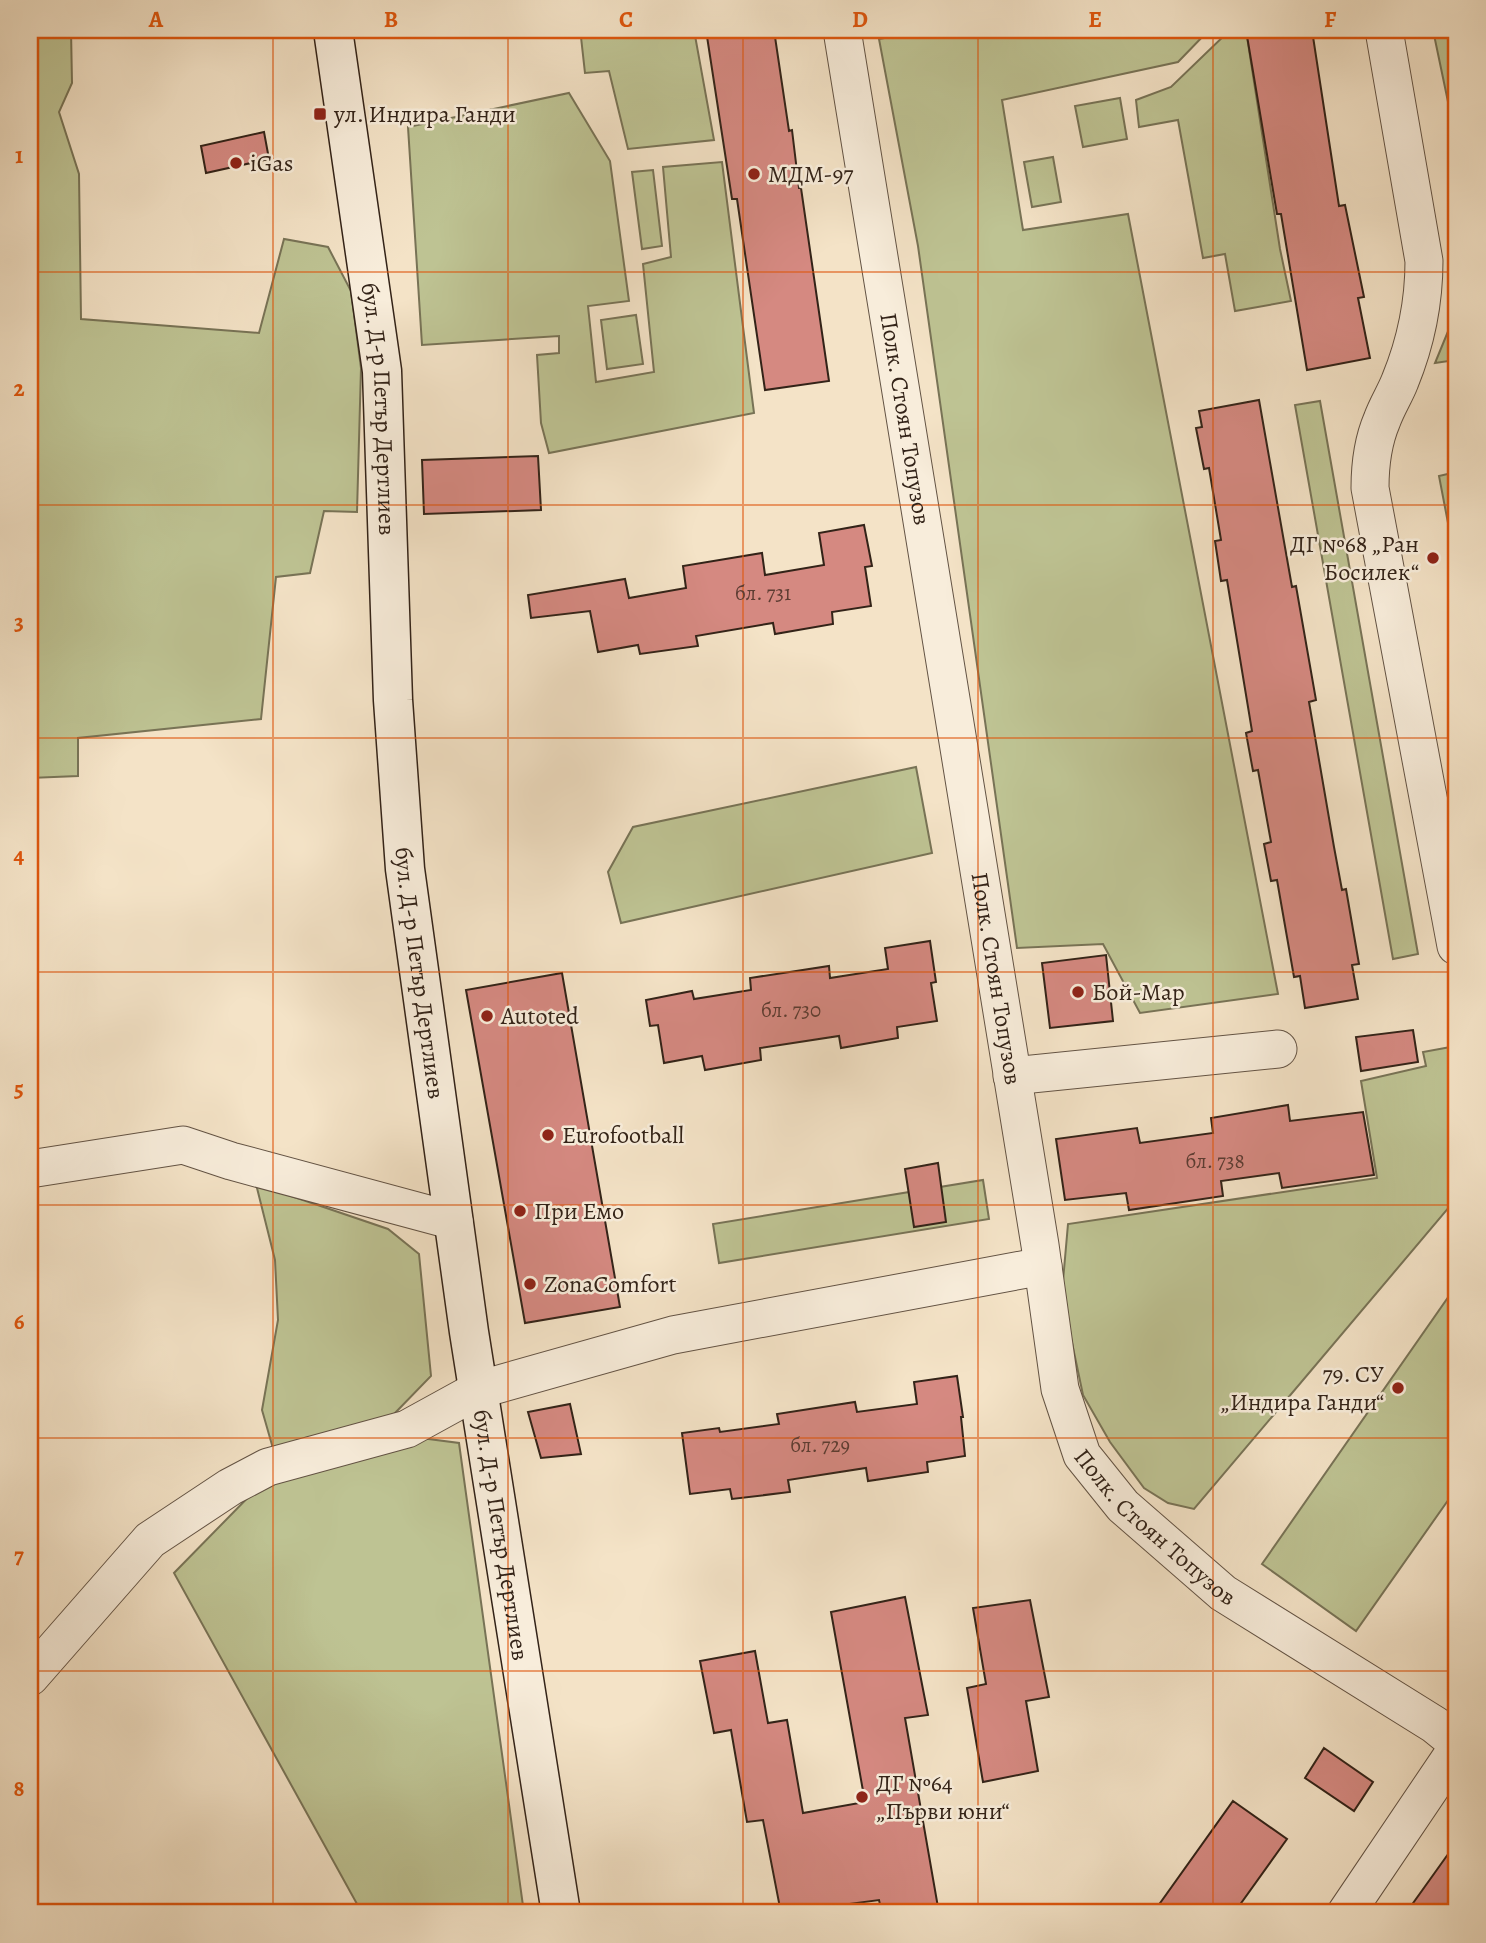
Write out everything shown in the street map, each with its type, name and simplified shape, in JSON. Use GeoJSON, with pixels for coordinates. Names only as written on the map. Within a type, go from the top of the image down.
{"type":"FeatureCollection","features":[{"type":"Feature","properties":{"kind":"main road","name":"бул. Д-р Петър Дертлиев"},"geometry":{"type":"LineString","coordinates":[[332,30],[382,371],[393,700],[405,869],[478,1390],[561,1913]]}},
{"type":"Feature","properties":{"kind":"street","name":"Полк. Стоян Топузов"},"geometry":{"type":"LineString","coordinates":[[842,30],[1013,1076],[1060,1389],[1082,1455],[1124,1506],[1223,1593],[1435,1725],[1456,1742]]}},
{"type":"Feature","properties":{"kind":"street"},"geometry":{"type":"LineString","coordinates":[[1384,30],[1424,261],[1424,290],[1412,346],[1400,382],[1377,434],[1370,468],[1370,488],[1456,946]]}},
{"type":"Feature","properties":{"kind":"street"},"geometry":{"type":"LineString","coordinates":[[1013,1076],[1278,1049]]}},
{"type":"Feature","properties":{"kind":"street"},"geometry":{"type":"LineString","coordinates":[[30,1169],[183,1145],[230,1161],[454,1221]]}},
{"type":"Feature","properties":{"kind":"street"},"geometry":{"type":"LineString","coordinates":[[30,1677],[150,1541],[230,1487],[268,1467],[407,1429],[478,1390],[673,1335],[1043,1266]]}},
{"type":"Feature","properties":{"kind":"street"},"geometry":{"type":"LineString","coordinates":[[1346,1913],[1456,1750]]}},
{"type":"Feature","properties":{"kind":"green space"},"geometry":{"type":"Polygon","coordinates":[[[30,30],[71,30],[72,83],[59,112],[79,174],[81,319],[259,333],[284,239],[328,247],[351,291],[361,368],[357,512],[324,511],[310,573],[276,577],[261,719],[78,738],[78,776],[30,778],[30,30]]]}},
{"type":"Feature","properties":{"kind":"green space"},"geometry":{"type":"Polygon","coordinates":[[[624,30],[694,30],[714,140],[628,149],[609,71],[585,73],[581,37],[624,30]]]}},
{"type":"Feature","properties":{"kind":"green space"},"geometry":{"type":"Polygon","coordinates":[[[929,30],[1209,30],[1178,62],[1002,100],[1023,230],[1128,214],[1278,994],[1140,1013],[1103,944],[1017,948],[918,246],[879,39],[929,30]]]}},
{"type":"Feature","properties":{"kind":"green space"},"geometry":{"type":"Polygon","coordinates":[[[1230,30],[1246,30],[1280,249],[1291,301],[1235,311],[1225,254],[1203,258],[1178,120],[1139,127],[1136,100],[1171,87],[1230,30]]]}},
{"type":"Feature","properties":{"kind":"green space"},"geometry":{"type":"Polygon","coordinates":[[[1433,30],[1456,30],[1456,140],[1433,30]]]}},
{"type":"Feature","properties":{"kind":"green space"},"geometry":{"type":"Polygon","coordinates":[[[569,93],[610,161],[629,301],[588,306],[596,382],[654,372],[643,264],[671,257],[663,167],[722,162],[754,413],[549,453],[541,423],[537,355],[559,353],[559,336],[422,345],[408,127],[569,93]]]}},
{"type":"Feature","properties":{"kind":"green space"},"geometry":{"type":"Polygon","coordinates":[[[1120,98],[1127,139],[1083,147],[1075,106],[1120,98]]]}},
{"type":"Feature","properties":{"kind":"green space"},"geometry":{"type":"Polygon","coordinates":[[[1053,157],[1061,202],[1032,207],[1024,162],[1053,157]]]}},
{"type":"Feature","properties":{"kind":"green space"},"geometry":{"type":"Polygon","coordinates":[[[653,170],[662,246],[642,249],[632,172],[653,170]]]}},
{"type":"Feature","properties":{"kind":"green space"},"geometry":{"type":"Polygon","coordinates":[[[1456,312],[1456,360],[1435,363],[1456,312]]]}},
{"type":"Feature","properties":{"kind":"green space"},"geometry":{"type":"Polygon","coordinates":[[[636,315],[643,364],[607,369],[601,320],[636,315]]]}},
{"type":"Feature","properties":{"kind":"green space"},"geometry":{"type":"Polygon","coordinates":[[[1320,401],[1418,954],[1393,959],[1295,405],[1320,401]]]}},
{"type":"Feature","properties":{"kind":"green space"},"geometry":{"type":"Polygon","coordinates":[[[1456,472],[1456,549],[1453,549],[1439,476],[1456,472]]]}},
{"type":"Feature","properties":{"kind":"green space"},"geometry":{"type":"Polygon","coordinates":[[[916,767],[932,853],[621,923],[608,872],[633,827],[916,767]]]}},
{"type":"Feature","properties":{"kind":"green space"},"geometry":{"type":"Polygon","coordinates":[[[1456,1046],[1456,1199],[1194,1509],[1168,1503],[1144,1488],[1110,1442],[1083,1395],[1063,1281],[1068,1224],[1377,1178],[1361,1081],[1426,1066],[1423,1052],[1456,1046]]]}},
{"type":"Feature","properties":{"kind":"green space"},"geometry":{"type":"Polygon","coordinates":[[[983,1180],[989,1219],[719,1263],[713,1224],[983,1180]]]}},
{"type":"Feature","properties":{"kind":"green space"},"geometry":{"type":"Polygon","coordinates":[[[256,1184],[388,1229],[419,1254],[431,1376],[394,1414],[274,1452],[262,1410],[278,1320],[275,1260],[256,1184]]]}},
{"type":"Feature","properties":{"kind":"green space"},"geometry":{"type":"Polygon","coordinates":[[[1456,1286],[1456,1489],[1356,1631],[1262,1564],[1456,1286]]]}},
{"type":"Feature","properties":{"kind":"green space"},"geometry":{"type":"Polygon","coordinates":[[[413,1437],[459,1443],[524,1913],[362,1913],[174,1573],[267,1478],[413,1437]]]}},
{"type":"Feature","properties":{"kind":"building"},"geometry":{"type":"Polygon","coordinates":[[[706,30],[774,30],[789,131],[792,130],[829,381],[765,390],[737,199],[732,199],[706,30]]]}},
{"type":"Feature","properties":{"kind":"building"},"geometry":{"type":"Polygon","coordinates":[[[1246,30],[1312,30],[1339,206],[1345,205],[1364,297],[1358,298],[1370,358],[1307,370],[1246,30]]]}},
{"type":"Feature","properties":{"kind":"building"},"geometry":{"type":"Polygon","coordinates":[[[264,132],[269,159],[206,173],[201,146],[264,132]]]}},
{"type":"Feature","properties":{"kind":"building"},"geometry":{"type":"Polygon","coordinates":[[[1259,400],[1292,587],[1296,586],[1316,700],[1309,702],[1334,847],[1342,890],[1346,889],[1359,964],[1352,965],[1358,999],[1305,1008],[1300,976],[1294,977],[1277,880],[1271,881],[1264,844],[1271,842],[1258,770],[1253,771],[1246,733],[1252,731],[1227,580],[1221,581],[1215,541],[1221,540],[1209,468],[1204,469],[1196,428],[1202,427],[1199,411],[1259,400]]]}},
{"type":"Feature","properties":{"kind":"building"},"geometry":{"type":"Polygon","coordinates":[[[538,456],[541,510],[424,514],[422,460],[538,456]]]}},
{"type":"Feature","properties":{"kind":"building"},"geometry":{"type":"Polygon","coordinates":[[[864,525],[872,566],[865,567],[871,606],[832,612],[833,624],[775,634],[773,623],[696,636],[698,646],[640,654],[638,645],[598,652],[590,611],[531,618],[528,595],[625,579],[629,598],[686,588],[683,566],[762,553],[765,575],[824,565],[819,533],[864,525]]]}},
{"type":"Feature","properties":{"kind":"building"},"geometry":{"type":"Polygon","coordinates":[[[930,941],[936,982],[931,983],[937,1021],[897,1027],[898,1038],[841,1048],[839,1036],[760,1048],[761,1060],[705,1070],[702,1056],[664,1063],[658,1025],[650,1026],[646,1000],[692,991],[694,999],[751,990],[750,978],[829,966],[830,978],[888,969],[885,948],[930,941]]]}},
{"type":"Feature","properties":{"kind":"building","name":"Бой-Мар"},"geometry":{"type":"Polygon","coordinates":[[[1106,955],[1113,1021],[1050,1028],[1042,963],[1106,955]]]}},
{"type":"Feature","properties":{"kind":"building"},"geometry":{"type":"Polygon","coordinates":[[[562,973],[620,1307],[525,1323],[466,990],[562,973]]]}},
{"type":"Feature","properties":{"kind":"building"},"geometry":{"type":"Polygon","coordinates":[[[1413,1030],[1418,1062],[1361,1071],[1356,1037],[1413,1030]]]}},
{"type":"Feature","properties":{"kind":"building"},"geometry":{"type":"Polygon","coordinates":[[[1288,1105],[1290,1121],[1363,1112],[1374,1175],[1282,1188],[1279,1173],[1221,1181],[1223,1196],[1129,1210],[1126,1193],[1065,1200],[1056,1139],[1137,1128],[1140,1143],[1213,1133],[1211,1118],[1288,1105]]]}},
{"type":"Feature","properties":{"kind":"building"},"geometry":{"type":"Polygon","coordinates":[[[938,1163],[946,1222],[914,1227],[905,1169],[938,1163]]]}},
{"type":"Feature","properties":{"kind":"building"},"geometry":{"type":"Polygon","coordinates":[[[957,1376],[965,1456],[927,1462],[928,1472],[868,1481],[866,1468],[788,1480],[790,1492],[732,1499],[730,1489],[690,1494],[682,1433],[719,1428],[720,1432],[779,1424],[777,1414],[855,1402],[857,1412],[917,1404],[914,1382],[957,1376]]]}},
{"type":"Feature","properties":{"kind":"building"},"geometry":{"type":"Polygon","coordinates":[[[570,1404],[581,1454],[541,1458],[528,1412],[570,1404]]]}},
{"type":"Feature","properties":{"kind":"building"},"geometry":{"type":"Polygon","coordinates":[[[905,1597],[928,1715],[905,1718],[939,1913],[882,1913],[879,1900],[781,1913],[763,1820],[747,1822],[731,1730],[714,1733],[700,1661],[755,1651],[768,1723],[787,1720],[803,1813],[865,1802],[831,1612],[905,1597]]]}},
{"type":"Feature","properties":{"kind":"building"},"geometry":{"type":"Polygon","coordinates":[[[1030,1600],[1049,1697],[1026,1701],[1038,1771],[983,1782],[967,1688],[986,1684],[973,1608],[1030,1600]]]}},
{"type":"Feature","properties":{"kind":"building"},"geometry":{"type":"Polygon","coordinates":[[[1324,1748],[1373,1782],[1354,1811],[1305,1778],[1324,1748]]]}},
{"type":"Feature","properties":{"kind":"building"},"geometry":{"type":"Polygon","coordinates":[[[1233,1801],[1287,1839],[1234,1913],[1153,1913],[1233,1801]]]}},
{"type":"Feature","properties":{"kind":"building"},"geometry":{"type":"Polygon","coordinates":[[[1456,1843],[1456,1913],[1406,1913],[1456,1843]]]}},
{"type":"Feature","properties":{"kind":"place","name":"ул. Индира Ганди"},"geometry":{"type":"Point","coordinates":[320,114]}},
{"type":"Feature","properties":{"kind":"place","name":"iGas"},"geometry":{"type":"Point","coordinates":[236,163]}},
{"type":"Feature","properties":{"kind":"place","name":"МДМ-97"},"geometry":{"type":"Point","coordinates":[754,174]}},
{"type":"Feature","properties":{"kind":"place","name":"ДГ №68 „Ран Босилек“"},"geometry":{"type":"Point","coordinates":[1433,558]}},
{"type":"Feature","properties":{"kind":"place","name":"Бой-Мар"},"geometry":{"type":"Point","coordinates":[1078,992]}},
{"type":"Feature","properties":{"kind":"place","name":"Autoted"},"geometry":{"type":"Point","coordinates":[487,1016]}},
{"type":"Feature","properties":{"kind":"place","name":"Eurofootball"},"geometry":{"type":"Point","coordinates":[548,1135]}},
{"type":"Feature","properties":{"kind":"place","name":"При Емо"},"geometry":{"type":"Point","coordinates":[520,1211]}},
{"type":"Feature","properties":{"kind":"place","name":"ZonaComfort"},"geometry":{"type":"Point","coordinates":[530,1284]}},
{"type":"Feature","properties":{"kind":"place","name":"79. СУ „Индира Ганди“"},"geometry":{"type":"Point","coordinates":[1398,1388]}},
{"type":"Feature","properties":{"kind":"place","name":"ДГ №64 „Първи юни“"},"geometry":{"type":"Point","coordinates":[862,1797]}}]}
